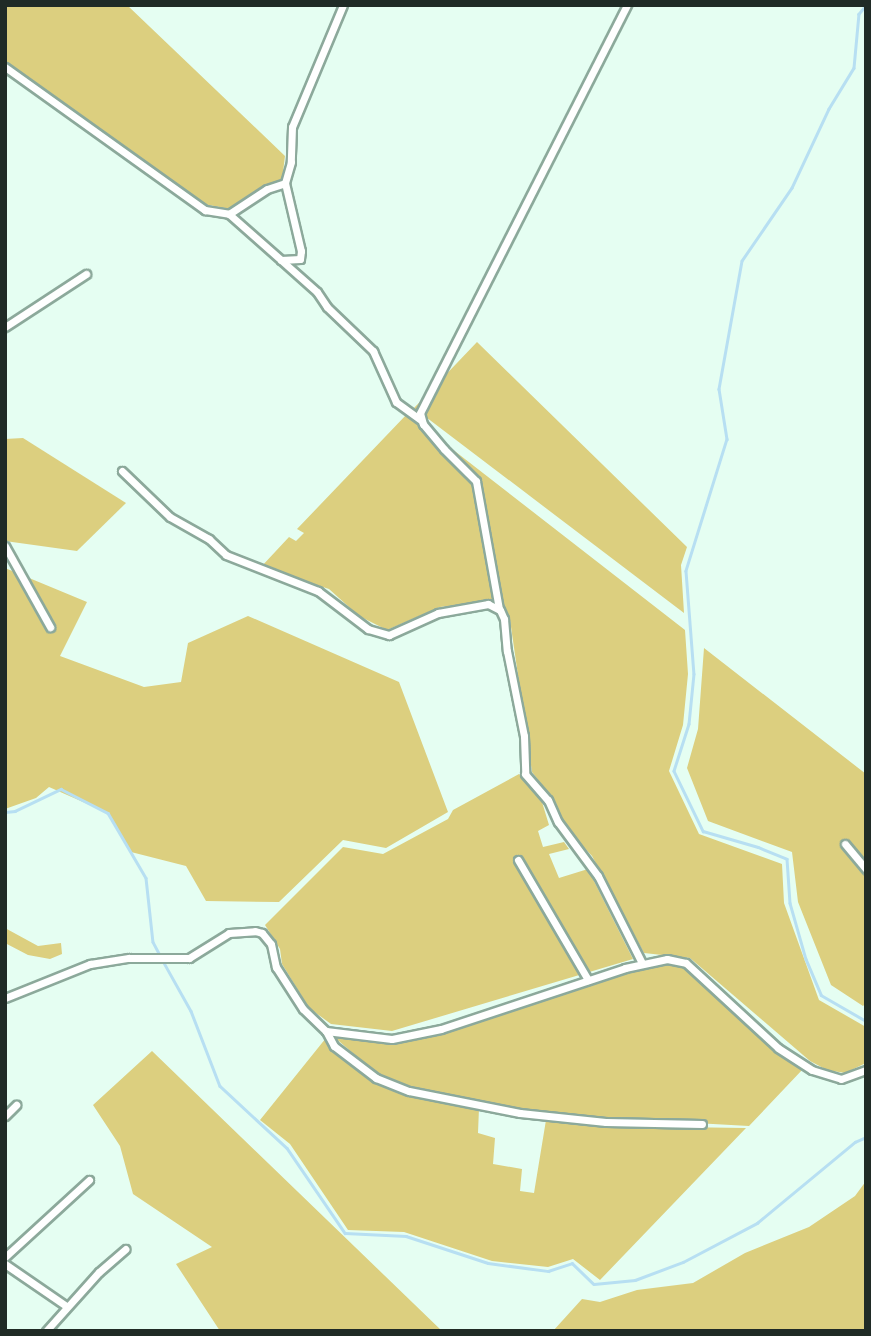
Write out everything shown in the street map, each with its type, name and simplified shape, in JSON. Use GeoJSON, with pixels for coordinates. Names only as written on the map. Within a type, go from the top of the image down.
{"type":"FeatureCollection","features":[{"type":"Feature","properties":{"kind":"street"},"geometry":{"type":"LineString","coordinates":[[281,260],[300,258],[301,251],[285,183],[291,162],[292,127],[343,5]]}},
{"type":"Feature","properties":{"kind":"street"},"geometry":{"type":"LineString","coordinates":[[422,421],[420,413],[445,360],[627,5]]}},
{"type":"Feature","properties":{"kind":"street"},"geometry":{"type":"LineString","coordinates":[[5,67],[170,183],[188,199],[205,209],[229,214],[317,292],[327,307],[373,351],[396,402],[422,421],[443,449],[476,481],[524,736],[525,774],[545,796],[558,822],[593,867],[642,963]]}},
{"type":"Feature","properties":{"kind":"street"},"geometry":{"type":"LineString","coordinates":[[229,214],[267,190],[285,183]]}},
{"type":"Feature","properties":{"kind":"street"},"geometry":{"type":"LineString","coordinates":[[5,327],[86,274]]}},
{"type":"Feature","properties":{"kind":"street"},"geometry":{"type":"LineString","coordinates":[[122,471],[170,517],[209,538],[226,555],[318,591],[368,629],[389,635],[438,613],[488,604],[499,610]]}},
{"type":"Feature","properties":{"kind":"street"},"geometry":{"type":"LineString","coordinates":[[5,546],[50,626]]}},
{"type":"Feature","properties":{"kind":"street"},"geometry":{"type":"LineString","coordinates":[[845,844],[866,869]]}},
{"type":"Feature","properties":{"kind":"street"},"geometry":{"type":"LineString","coordinates":[[518,860],[588,980]]}},
{"type":"Feature","properties":{"kind":"street"},"geometry":{"type":"LineString","coordinates":[[5,998],[90,964],[129,958],[168,960],[194,956],[229,933],[246,930],[262,933],[271,944],[276,967],[286,985],[303,1009],[326,1031],[334,1046],[376,1078],[409,1091],[520,1113],[606,1122],[702,1124]]}},
{"type":"Feature","properties":{"kind":"street"},"geometry":{"type":"LineString","coordinates":[[326,1031],[391,1039],[441,1029],[642,963],[667,959],[685,963],[778,1048],[812,1070],[841,1079],[866,1070]]}},
{"type":"Feature","properties":{"kind":"street"},"geometry":{"type":"LineString","coordinates":[[5,1116],[16,1105]]}},
{"type":"Feature","properties":{"kind":"street"},"geometry":{"type":"LineString","coordinates":[[5,1257],[89,1180]]}},
{"type":"Feature","properties":{"kind":"street"},"geometry":{"type":"LineString","coordinates":[[46,1331],[66,1306],[125,1250]]}},
{"type":"Feature","properties":{"kind":"street"},"geometry":{"type":"LineString","coordinates":[[5,1264],[66,1306]]}},
{"type":"Feature","properties":{"kind":"shaded area"},"geometry":{"type":"Polygon","coordinates":[[[5,5],[127,5],[285,156],[282,180],[265,185],[231,209],[203,204],[5,63],[5,5]]]}},
{"type":"Feature","properties":{"kind":"shaded area"},"geometry":{"type":"Polygon","coordinates":[[[477,342],[687,547],[681,565],[684,613],[414,408],[477,342]]]}},
{"type":"Feature","properties":{"kind":"shaded area"},"geometry":{"type":"Polygon","coordinates":[[[407,414],[685,630],[688,674],[683,725],[669,771],[699,834],[782,864],[784,903],[819,1000],[866,1027],[866,1063],[845,1073],[827,1070],[810,1061],[690,958],[644,953],[592,856],[561,823],[556,803],[532,772],[510,620],[500,600],[440,607],[387,630],[359,616],[329,589],[261,567],[289,537],[296,541],[304,533],[297,529],[407,414]]]}},
{"type":"Feature","properties":{"kind":"shaded area"},"geometry":{"type":"Polygon","coordinates":[[[23,438],[126,503],[77,551],[5,541],[5,439],[23,438]]]}},
{"type":"Feature","properties":{"kind":"shaded area"},"geometry":{"type":"Polygon","coordinates":[[[5,568],[87,602],[60,656],[144,687],[181,682],[188,643],[248,616],[399,682],[448,812],[386,848],[343,840],[279,902],[206,901],[186,866],[131,852],[108,813],[49,787],[36,798],[5,809],[5,568]]]}},
{"type":"Feature","properties":{"kind":"shaded area"},"geometry":{"type":"Polygon","coordinates":[[[704,648],[866,774],[866,1003],[863,1006],[831,985],[798,902],[792,852],[708,821],[687,768],[698,729],[704,648]]]}},
{"type":"Feature","properties":{"kind":"shaded area"},"geometry":{"type":"Polygon","coordinates":[[[519,774],[542,802],[549,825],[538,831],[543,847],[564,842],[569,849],[549,854],[559,878],[588,869],[633,959],[392,1031],[331,1024],[309,1008],[282,964],[280,949],[265,925],[343,847],[383,854],[448,819],[453,810],[519,774]]]}},
{"type":"Feature","properties":{"kind":"shaded area"},"geometry":{"type":"Polygon","coordinates":[[[5,928],[38,946],[61,943],[62,954],[50,959],[28,955],[5,943],[5,928]]]}},
{"type":"Feature","properties":{"kind":"shaded area"},"geometry":{"type":"Polygon","coordinates":[[[652,964],[684,966],[779,1053],[803,1069],[749,1126],[605,1118],[516,1108],[410,1086],[377,1074],[333,1036],[392,1042],[534,1002],[566,988],[652,964]]]}},
{"type":"Feature","properties":{"kind":"shaded area"},"geometry":{"type":"Polygon","coordinates":[[[326,1038],[355,1068],[376,1082],[409,1094],[479,1108],[478,1133],[495,1138],[493,1164],[522,1169],[520,1191],[534,1193],[546,1120],[605,1126],[746,1128],[600,1280],[573,1259],[548,1267],[492,1261],[404,1232],[348,1230],[290,1144],[260,1120],[326,1038]]]}},
{"type":"Feature","properties":{"kind":"shaded area"},"geometry":{"type":"Polygon","coordinates":[[[152,1051],[442,1331],[220,1331],[176,1264],[212,1247],[133,1194],[120,1146],[93,1105],[152,1051]]]}},
{"type":"Feature","properties":{"kind":"shaded area"},"geometry":{"type":"Polygon","coordinates":[[[866,1181],[866,1331],[553,1331],[582,1299],[600,1302],[637,1290],[693,1283],[745,1253],[809,1227],[855,1196],[866,1181]]]}},
{"type":"Feature","properties":{"kind":"waterway"},"geometry":{"type":"LineString","coordinates":[[866,6],[859,14],[854,68],[829,109],[792,188],[742,261],[719,389],[727,439],[686,571],[694,674],[689,724],[674,771],[703,831],[758,847],[787,859],[790,903],[806,959],[821,995],[866,1021]]}},
{"type":"Feature","properties":{"kind":"waterway"},"geometry":{"type":"LineString","coordinates":[[5,812],[15,811],[61,789],[108,813],[146,878],[153,942],[160,955]]}},
{"type":"Feature","properties":{"kind":"waterway"},"geometry":{"type":"LineString","coordinates":[[163,961],[191,1011],[220,1086],[287,1148],[345,1233],[406,1236],[488,1263],[548,1271],[572,1263],[594,1284],[635,1280],[683,1262],[757,1223],[855,1142],[866,1137]]}}]}
